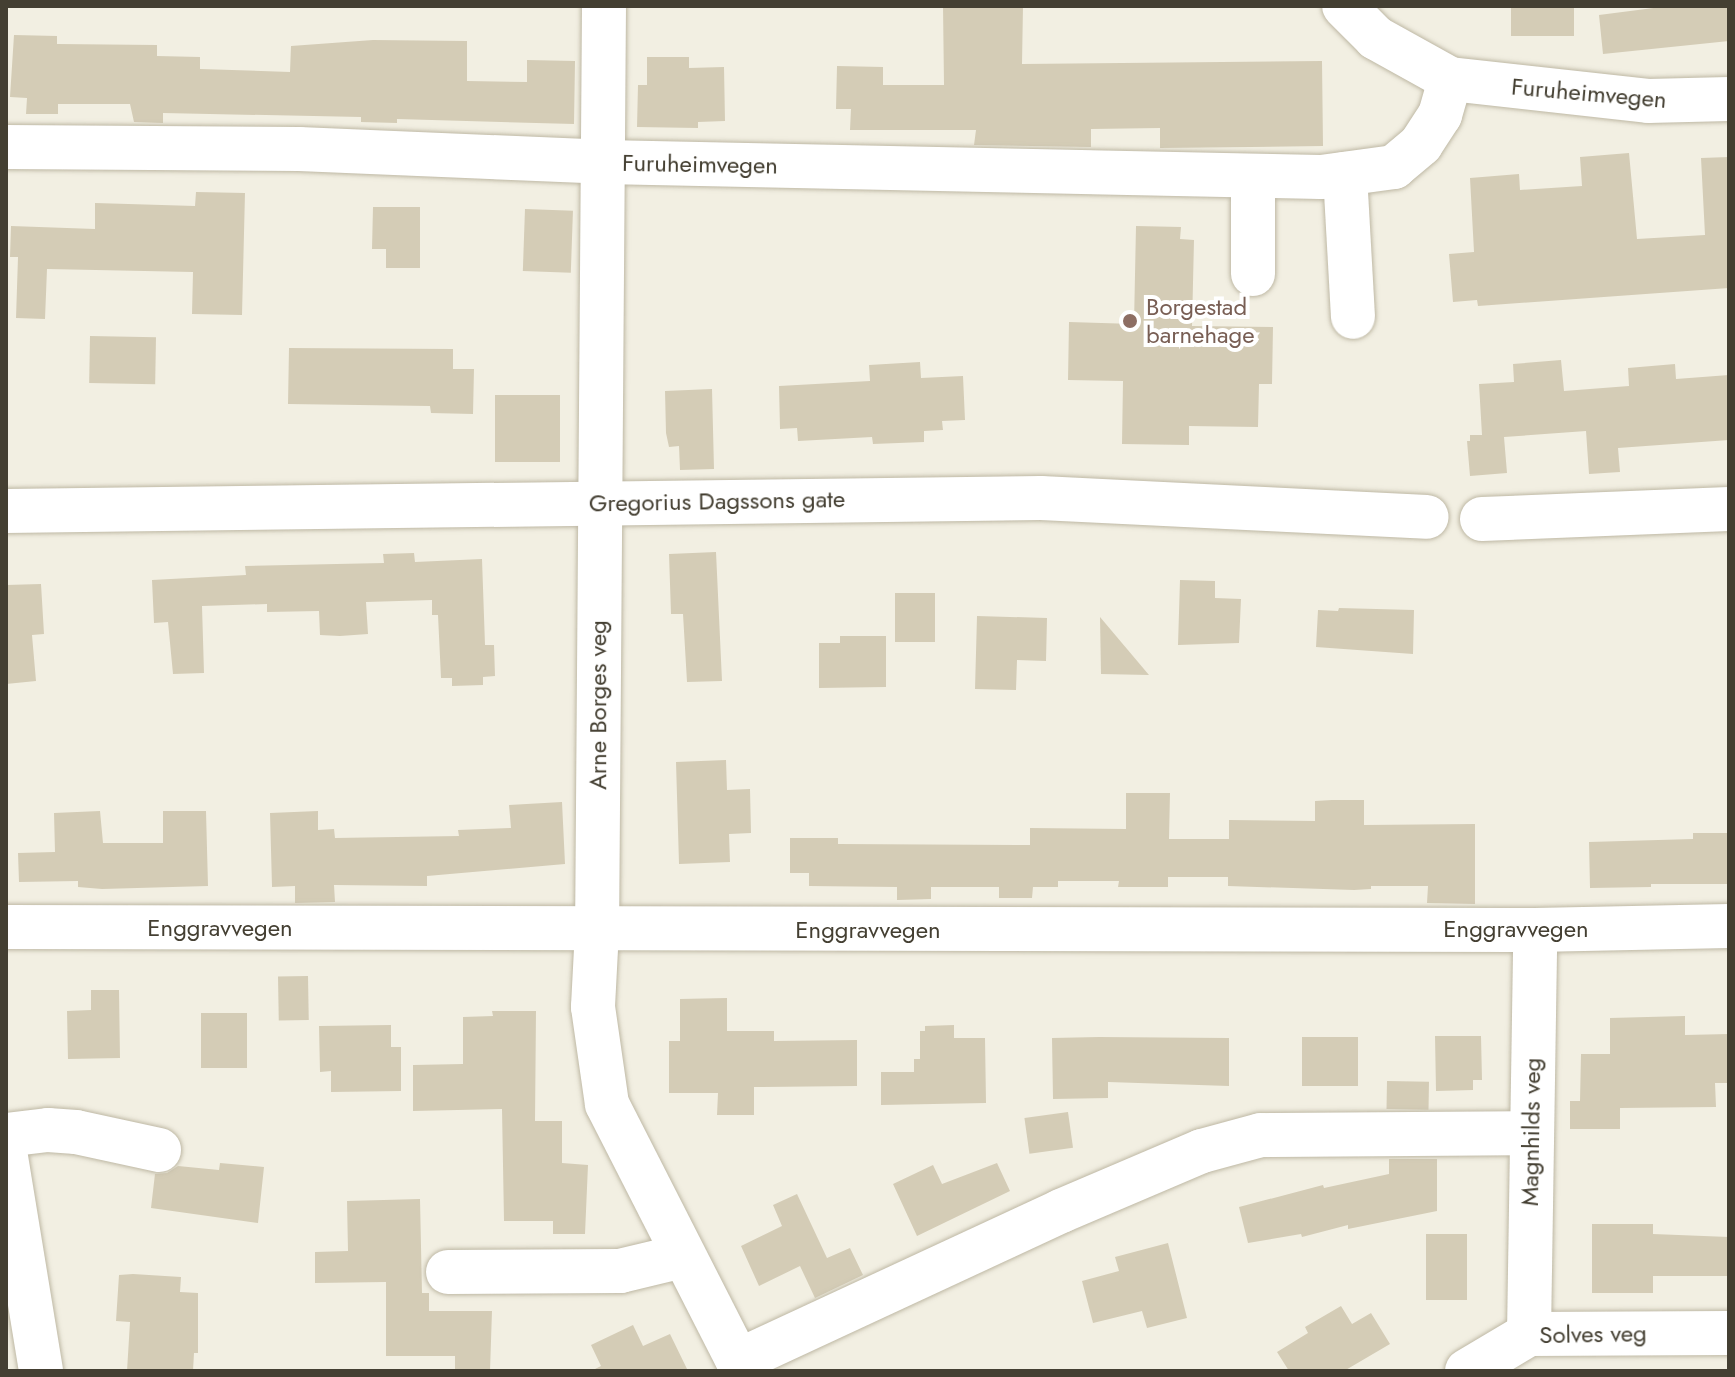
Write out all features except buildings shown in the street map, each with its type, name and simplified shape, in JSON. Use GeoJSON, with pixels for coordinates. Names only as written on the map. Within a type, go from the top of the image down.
{"type":"FeatureCollection","features":[{"type":"Feature","properties":{"kind":"street","name":"Arne Borges veg"},"geometry":{"type":"LineString","coordinates":[[604,6],[597,930],[593,1007],[607,1104],[740,1366]]}},
{"type":"Feature","properties":{"kind":"street"},"geometry":{"type":"LineString","coordinates":[[1344,6],[1376,38],[1450,79]]}},
{"type":"Feature","properties":{"kind":"street","name":"Furuheimvegen"},"geometry":{"type":"LineString","coordinates":[[6,147],[299,149],[604,162],[1253,176],[1345,174],[1394,167],[1427,134],[1440,115],[1450,79],[1648,101],[1729,99]]}},
{"type":"Feature","properties":{"kind":"street"},"geometry":{"type":"LineString","coordinates":[[1345,174],[1353,317]]}},
{"type":"Feature","properties":{"kind":"street"},"geometry":{"type":"LineString","coordinates":[[1253,176],[1253,274]]}},
{"type":"Feature","properties":{"kind":"street","name":"Gregorius Dagssons gate"},"geometry":{"type":"LineString","coordinates":[[6,511],[1041,498],[1427,517]]}},
{"type":"Feature","properties":{"kind":"street"},"geometry":{"type":"LineString","coordinates":[[1482,519],[1729,509]]}},
{"type":"Feature","properties":{"kind":"street","name":"Enggravvegen"},"geometry":{"type":"LineString","coordinates":[[6,927],[1535,930],[1729,926]]}},
{"type":"Feature","properties":{"kind":"street","name":"Magnhilds veg"},"geometry":{"type":"LineString","coordinates":[[1529,1334],[1535,930]]}},
{"type":"Feature","properties":{"kind":"street"},"geometry":{"type":"LineString","coordinates":[[6,1135],[48,1130],[76,1132],[159,1150]]}},
{"type":"Feature","properties":{"kind":"street"},"geometry":{"type":"LineString","coordinates":[[740,1366],[1047,1218],[1202,1151],[1261,1135],[1530,1133]]}},
{"type":"Feature","properties":{"kind":"street"},"geometry":{"type":"LineString","coordinates":[[6,1157],[41,1371]]}},
{"type":"Feature","properties":{"kind":"street"},"geometry":{"type":"LineString","coordinates":[[448,1272],[620,1271],[683,1256]]}},
{"type":"Feature","properties":{"kind":"street","name":"Solves veg"},"geometry":{"type":"LineString","coordinates":[[1467,1371],[1529,1334],[1729,1333]]}},
{"type":"Feature","properties":{"kind":"place","name":"Borgestad barnehage"},"geometry":{"type":"Point","coordinates":[1130,321]}}]}
